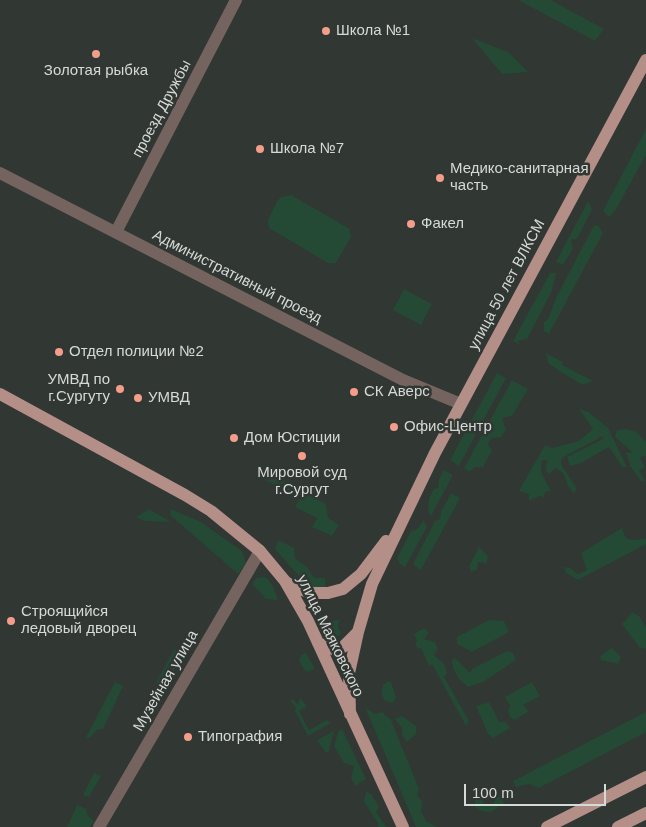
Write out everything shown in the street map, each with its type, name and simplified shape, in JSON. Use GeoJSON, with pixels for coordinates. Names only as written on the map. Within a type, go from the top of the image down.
{"type":"FeatureCollection","features":[{"type":"Feature","properties":{"kind":"main road","name":"улица 50 лет ВЛКСМ"},"geometry":{"type":"LineString","coordinates":[[350,714],[349,673],[358,632],[372,584],[398,525],[646,60]]}},
{"type":"Feature","properties":{"kind":"main road","name":"улица Маяковского"},"geometry":{"type":"LineString","coordinates":[[0,394],[192,499],[216,515],[260,551],[286,581],[318,643],[403,827]]}},
{"type":"Feature","properties":{"kind":"main road","name":"улица 50 лет ВЛКСМ"},"geometry":{"type":"LineString","coordinates":[[286,581],[297,589],[314,593],[328,593],[343,588],[361,574],[398,525]]}},
{"type":"Feature","properties":{"kind":"main road"},"geometry":{"type":"LineString","coordinates":[[318,643],[335,650],[343,647],[358,632]]}},
{"type":"Feature","properties":{"kind":"main road"},"geometry":{"type":"LineString","coordinates":[[547,827],[646,777]]}},
{"type":"Feature","properties":{"kind":"main road"},"geometry":{"type":"LineString","coordinates":[[618,827],[646,812]]}},
{"type":"Feature","properties":{"kind":"street","name":"проезд Дружбы"},"geometry":{"type":"LineString","coordinates":[[116,232],[236,0]]}},
{"type":"Feature","properties":{"kind":"street","name":"Административный проезд"},"geometry":{"type":"LineString","coordinates":[[0,173],[403,380],[461,404]]}},
{"type":"Feature","properties":{"kind":"street","name":"Музейная улица"},"geometry":{"type":"LineString","coordinates":[[99,827],[260,551]]}},
{"type":"Feature","properties":{"kind":"green space"},"geometry":{"type":"Polygon","coordinates":[[[518,0],[551,0],[604,29],[595,41],[518,0]]]}},
{"type":"Feature","properties":{"kind":"green space"},"geometry":{"type":"Polygon","coordinates":[[[472,38],[508,52],[528,72],[502,74],[472,38]]]}},
{"type":"Feature","properties":{"kind":"green space"},"geometry":{"type":"Polygon","coordinates":[[[646,129],[646,155],[615,211],[609,217],[603,211],[646,129]]]}},
{"type":"Feature","properties":{"kind":"green space"},"geometry":{"type":"Polygon","coordinates":[[[291,195],[350,229],[351,237],[336,263],[328,263],[269,228],[268,220],[277,201],[281,197],[291,195]]]}},
{"type":"Feature","properties":{"kind":"green space"},"geometry":{"type":"Polygon","coordinates":[[[588,201],[592,209],[577,239],[571,239],[573,249],[563,265],[556,262],[588,201]]]}},
{"type":"Feature","properties":{"kind":"green space"},"geometry":{"type":"Polygon","coordinates":[[[594,225],[599,226],[603,233],[549,334],[544,331],[544,322],[548,319],[556,298],[594,225]]]}},
{"type":"Feature","properties":{"kind":"green space"},"geometry":{"type":"Polygon","coordinates":[[[550,273],[556,273],[552,291],[527,339],[518,341],[520,345],[513,341],[550,273]]]}},
{"type":"Feature","properties":{"kind":"green space"},"geometry":{"type":"Polygon","coordinates":[[[404,289],[432,304],[421,325],[393,310],[404,289]]]}},
{"type":"Feature","properties":{"kind":"green space"},"geometry":{"type":"Polygon","coordinates":[[[546,353],[563,362],[562,365],[593,381],[583,385],[561,372],[548,363],[546,353]]]}},
{"type":"Feature","properties":{"kind":"green space"},"geometry":{"type":"Polygon","coordinates":[[[497,373],[506,378],[459,466],[450,460],[497,373]]]}},
{"type":"Feature","properties":{"kind":"green space"},"geometry":{"type":"Polygon","coordinates":[[[512,380],[528,389],[512,416],[502,418],[506,430],[501,437],[491,438],[488,444],[492,451],[483,467],[475,467],[469,472],[464,468],[512,380]]]}},
{"type":"Feature","properties":{"kind":"green space"},"geometry":{"type":"Polygon","coordinates":[[[579,409],[589,412],[608,428],[627,467],[622,467],[609,447],[581,463],[570,466],[567,457],[603,439],[603,436],[562,458],[561,464],[577,489],[574,493],[568,486],[564,474],[556,468],[549,474],[546,471],[547,461],[542,460],[541,472],[551,491],[545,492],[544,497],[539,496],[529,501],[529,494],[519,491],[545,445],[552,448],[579,441],[593,429],[579,409]]]}},
{"type":"Feature","properties":{"kind":"green space"},"geometry":{"type":"Polygon","coordinates":[[[617,430],[635,431],[646,442],[646,456],[640,457],[645,468],[639,470],[645,481],[641,481],[630,466],[626,452],[633,453],[615,437],[617,430]]]}},
{"type":"Feature","properties":{"kind":"green space"},"geometry":{"type":"Polygon","coordinates":[[[444,470],[453,475],[431,516],[428,511],[429,498],[434,489],[438,488],[439,479],[444,470]]]}},
{"type":"Feature","properties":{"kind":"green space"},"geometry":{"type":"Polygon","coordinates":[[[265,471],[295,487],[292,493],[261,478],[265,471]]]}},
{"type":"Feature","properties":{"kind":"green space"},"geometry":{"type":"Polygon","coordinates":[[[303,492],[326,504],[328,518],[339,525],[332,536],[312,527],[317,518],[295,507],[303,492]]]}},
{"type":"Feature","properties":{"kind":"green space"},"geometry":{"type":"Polygon","coordinates":[[[451,493],[460,498],[421,570],[413,564],[435,521],[440,519],[441,512],[451,493]]]}},
{"type":"Feature","properties":{"kind":"green space"},"geometry":{"type":"Polygon","coordinates":[[[149,509],[171,522],[145,521],[136,517],[149,509]]]}},
{"type":"Feature","properties":{"kind":"green space"},"geometry":{"type":"Polygon","coordinates":[[[171,509],[201,522],[242,551],[246,563],[238,574],[170,515],[171,509]]]}},
{"type":"Feature","properties":{"kind":"green space"},"geometry":{"type":"Polygon","coordinates":[[[424,520],[427,527],[405,567],[399,563],[397,558],[411,531],[417,529],[424,520]]]}},
{"type":"Feature","properties":{"kind":"green space"},"geometry":{"type":"Polygon","coordinates":[[[622,528],[626,538],[632,540],[646,539],[646,544],[578,580],[566,573],[564,567],[570,568],[578,574],[587,570],[581,553],[622,528]]]}},
{"type":"Feature","properties":{"kind":"green space"},"geometry":{"type":"Polygon","coordinates":[[[278,540],[294,548],[295,558],[307,567],[314,578],[325,578],[326,588],[310,589],[275,549],[278,540]]]}},
{"type":"Feature","properties":{"kind":"green space"},"geometry":{"type":"Polygon","coordinates":[[[479,547],[488,556],[487,563],[478,562],[477,570],[471,572],[469,566],[479,547]]]}},
{"type":"Feature","properties":{"kind":"green space"},"geometry":{"type":"Polygon","coordinates":[[[266,577],[273,586],[278,600],[266,599],[252,584],[256,578],[266,577]]]}},
{"type":"Feature","properties":{"kind":"green space"},"geometry":{"type":"Polygon","coordinates":[[[633,612],[640,617],[646,628],[646,649],[639,647],[622,624],[633,612]]]}},
{"type":"Feature","properties":{"kind":"green space"},"geometry":{"type":"Polygon","coordinates":[[[340,620],[338,627],[341,633],[336,638],[331,634],[327,624],[330,621],[340,620]]]}},
{"type":"Feature","properties":{"kind":"green space"},"geometry":{"type":"Polygon","coordinates":[[[489,620],[504,621],[509,632],[472,652],[457,644],[457,637],[489,620]]]}},
{"type":"Feature","properties":{"kind":"green space"},"geometry":{"type":"Polygon","coordinates":[[[424,628],[429,633],[424,639],[435,642],[438,649],[434,655],[444,664],[447,673],[444,677],[469,721],[466,726],[432,664],[429,666],[421,648],[417,649],[415,643],[417,641],[414,634],[424,628]]]}},
{"type":"Feature","properties":{"kind":"green space"},"geometry":{"type":"Polygon","coordinates":[[[175,648],[180,659],[165,687],[156,683],[175,648]]]}},
{"type":"Feature","properties":{"kind":"green space"},"geometry":{"type":"Polygon","coordinates":[[[612,648],[621,657],[618,664],[601,660],[600,656],[612,648]]]}},
{"type":"Feature","properties":{"kind":"green space"},"geometry":{"type":"Polygon","coordinates":[[[507,651],[513,653],[516,660],[483,682],[468,687],[459,679],[453,668],[452,660],[455,658],[470,673],[472,669],[507,651]]]}},
{"type":"Feature","properties":{"kind":"green space"},"geometry":{"type":"Polygon","coordinates":[[[306,653],[315,669],[306,672],[299,661],[301,655],[306,653]]]}},
{"type":"Feature","properties":{"kind":"green space"},"geometry":{"type":"Polygon","coordinates":[[[388,681],[391,682],[396,697],[393,703],[385,701],[381,694],[383,685],[388,681]]]}},
{"type":"Feature","properties":{"kind":"green space"},"geometry":{"type":"Polygon","coordinates":[[[115,682],[123,686],[103,729],[97,730],[90,738],[86,737],[115,682]]]}},
{"type":"Feature","properties":{"kind":"green space"},"geometry":{"type":"Polygon","coordinates":[[[532,682],[540,696],[523,705],[529,711],[515,720],[510,717],[508,711],[510,706],[505,697],[532,682]]]}},
{"type":"Feature","properties":{"kind":"green space"},"geometry":{"type":"Polygon","coordinates":[[[292,698],[298,705],[300,698],[307,706],[299,711],[309,730],[327,720],[331,723],[308,736],[295,711],[296,707],[291,702],[292,698]]]}},
{"type":"Feature","properties":{"kind":"green space"},"geometry":{"type":"Polygon","coordinates":[[[489,702],[499,722],[506,722],[510,728],[493,738],[488,734],[476,706],[489,702]]]}},
{"type":"Feature","properties":{"kind":"green space"},"geometry":{"type":"Polygon","coordinates":[[[365,707],[375,714],[382,712],[391,720],[419,789],[417,795],[422,801],[421,811],[426,821],[437,827],[416,827],[365,707]]]}},
{"type":"Feature","properties":{"kind":"green space"},"geometry":{"type":"Polygon","coordinates":[[[646,712],[646,732],[539,788],[529,784],[516,787],[513,781],[646,712]]]}},
{"type":"Feature","properties":{"kind":"green space"},"geometry":{"type":"Polygon","coordinates":[[[402,716],[416,726],[416,734],[407,742],[402,735],[402,728],[395,719],[402,716]]]}},
{"type":"Feature","properties":{"kind":"green space"},"geometry":{"type":"Polygon","coordinates":[[[342,729],[366,779],[355,786],[351,777],[354,766],[344,763],[334,746],[338,732],[342,729]]]}},
{"type":"Feature","properties":{"kind":"green space"},"geometry":{"type":"Polygon","coordinates":[[[334,731],[329,751],[326,753],[317,740],[334,731]]]}},
{"type":"Feature","properties":{"kind":"green space"},"geometry":{"type":"Polygon","coordinates":[[[94,773],[101,776],[89,797],[83,795],[94,773]]]}},
{"type":"Feature","properties":{"kind":"green space"},"geometry":{"type":"Polygon","coordinates":[[[366,791],[372,795],[379,807],[376,812],[386,827],[378,827],[378,823],[364,802],[366,791]]]}},
{"type":"Feature","properties":{"kind":"green space"},"geometry":{"type":"Polygon","coordinates":[[[500,796],[504,803],[491,812],[482,811],[475,807],[475,800],[482,799],[485,805],[494,803],[496,797],[500,796]]]}},
{"type":"Feature","properties":{"kind":"green space"},"geometry":{"type":"Polygon","coordinates":[[[77,805],[86,809],[88,816],[94,821],[90,827],[67,827],[77,805]]]}},
{"type":"Feature","properties":{"kind":"place","name":"Школа №1"},"geometry":{"type":"Point","coordinates":[326,31]}},
{"type":"Feature","properties":{"kind":"place","name":"Золотая рыбка"},"geometry":{"type":"Point","coordinates":[96,54]}},
{"type":"Feature","properties":{"kind":"place","name":"Школа №7"},"geometry":{"type":"Point","coordinates":[260,149]}},
{"type":"Feature","properties":{"kind":"place","name":"Медико-санитарная часть"},"geometry":{"type":"Point","coordinates":[440,178]}},
{"type":"Feature","properties":{"kind":"place","name":"Факел"},"geometry":{"type":"Point","coordinates":[411,224]}},
{"type":"Feature","properties":{"kind":"place","name":"Отдел полиции №2"},"geometry":{"type":"Point","coordinates":[59,352]}},
{"type":"Feature","properties":{"kind":"place","name":"УМВД по г.Сургуту"},"geometry":{"type":"Point","coordinates":[120,389]}},
{"type":"Feature","properties":{"kind":"place","name":"СК Аверс"},"geometry":{"type":"Point","coordinates":[354,392]}},
{"type":"Feature","properties":{"kind":"place","name":"УМВД"},"geometry":{"type":"Point","coordinates":[138,398]}},
{"type":"Feature","properties":{"kind":"place","name":"Офис-Центр"},"geometry":{"type":"Point","coordinates":[394,427]}},
{"type":"Feature","properties":{"kind":"place","name":"Дом Юстиции"},"geometry":{"type":"Point","coordinates":[234,438]}},
{"type":"Feature","properties":{"kind":"place","name":"Мировой суд г.Сургут"},"geometry":{"type":"Point","coordinates":[302,456]}},
{"type":"Feature","properties":{"kind":"place","name":"Строящийся ледовый дворец"},"geometry":{"type":"Point","coordinates":[11,621]}},
{"type":"Feature","properties":{"kind":"place","name":"Типография"},"geometry":{"type":"Point","coordinates":[188,737]}}]}
